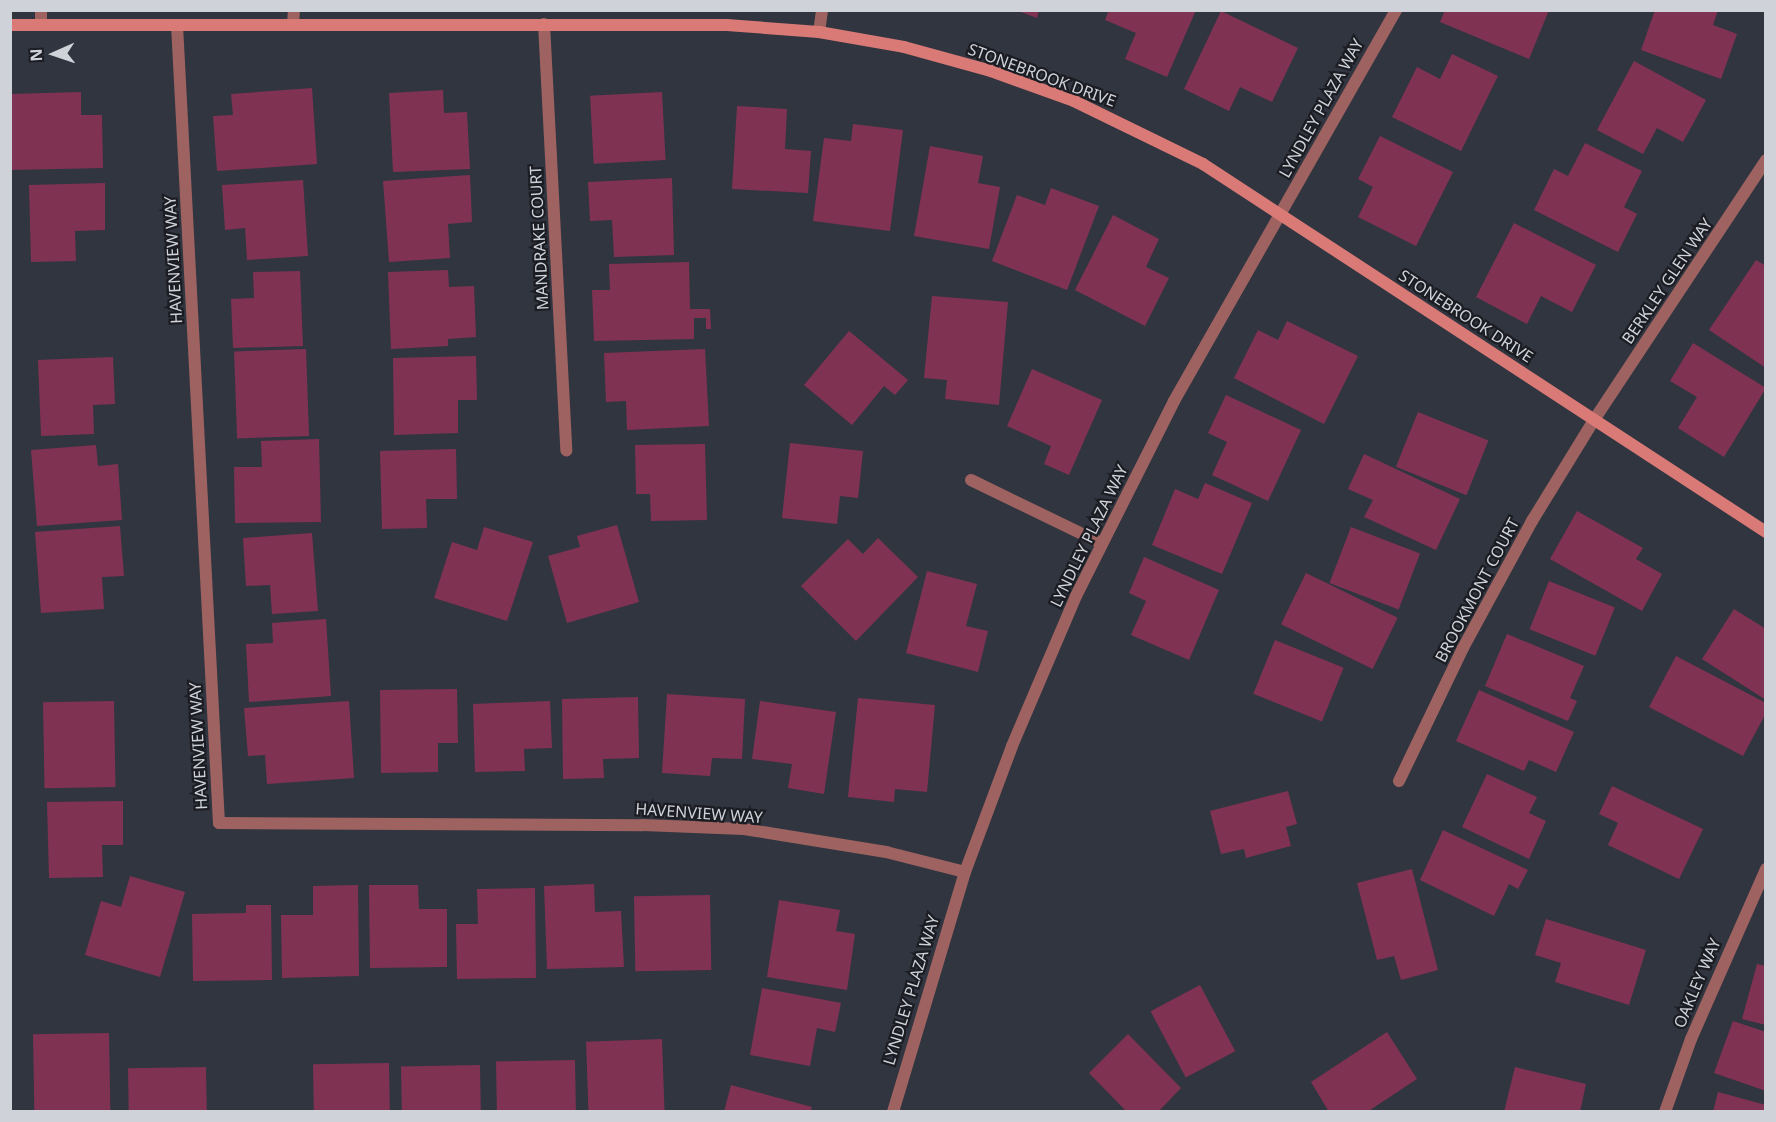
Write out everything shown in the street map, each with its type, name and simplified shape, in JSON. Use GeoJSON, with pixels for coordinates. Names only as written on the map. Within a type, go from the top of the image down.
{"type":"FeatureCollection","features":[{"type":"Feature","properties":{"kind":"street"},"geometry":{"type":"LineString","coordinates":[[41,10],[41,25]]}},
{"type":"Feature","properties":{"kind":"street"},"geometry":{"type":"LineString","coordinates":[[293,24],[294,10]]}},
{"type":"Feature","properties":{"kind":"street"},"geometry":{"type":"LineString","coordinates":[[819,32],[822,10]]}},
{"type":"Feature","properties":{"kind":"street","name":"LYNDLEY PLAZA WAY"},"geometry":{"type":"LineString","coordinates":[[893,1112],[965,872],[1012,746],[1101,543],[1174,401],[1396,10]]}},
{"type":"Feature","properties":{"kind":"street","name":"HAVENVIEW WAY"},"geometry":{"type":"LineString","coordinates":[[177,24],[219,823],[644,825],[744,829],[886,852],[965,872]]}},
{"type":"Feature","properties":{"kind":"street","name":"MANDRAKE COURT"},"geometry":{"type":"LineString","coordinates":[[544,24],[566,450]]}},
{"type":"Feature","properties":{"kind":"street","name":"STONEBROOK DRIVE"},"geometry":{"type":"LineString","coordinates":[[10,25],[726,25],[819,32],[904,47],[991,70],[1074,101],[1167,145],[1281,214],[1766,532]]}},
{"type":"Feature","properties":{"kind":"street","name":"BERKLEY GLEN WAY"},"geometry":{"type":"LineString","coordinates":[[1594,420],[1766,160]]}},
{"type":"Feature","properties":{"kind":"street","name":"BROOKMONT COURT"},"geometry":{"type":"LineString","coordinates":[[1399,781],[1468,638],[1594,420]]}},
{"type":"Feature","properties":{"kind":"street"},"geometry":{"type":"LineString","coordinates":[[971,480],[1101,543]]}},
{"type":"Feature","properties":{"kind":"street","name":"OAKLEY WAY"},"geometry":{"type":"LineString","coordinates":[[1665,1112],[1691,1039],[1766,870]]}},
{"type":"Feature","properties":{"kind":"building"},"geometry":{"type":"Polygon","coordinates":[[[1015,10],[1039,10],[1037,18],[1015,10]]]}},
{"type":"Feature","properties":{"kind":"building"},"geometry":{"type":"Polygon","coordinates":[[[1109,10],[1196,10],[1167,77],[1125,59],[1136,33],[1105,20],[1109,10]]]}},
{"type":"Feature","properties":{"kind":"building"},"geometry":{"type":"Polygon","coordinates":[[[1445,10],[1549,10],[1529,59],[1440,22],[1445,10]]]}},
{"type":"Feature","properties":{"kind":"building"},"geometry":{"type":"Polygon","coordinates":[[[1655,10],[1718,10],[1713,25],[1737,34],[1721,79],[1641,50],[1655,10]]]}},
{"type":"Feature","properties":{"kind":"building"},"geometry":{"type":"Polygon","coordinates":[[[1221,11],[1298,48],[1272,102],[1240,87],[1229,111],[1184,89],[1221,11]]]}},
{"type":"Feature","properties":{"kind":"building"},"geometry":{"type":"Polygon","coordinates":[[[1452,54],[1498,76],[1461,151],[1392,117],[1417,67],[1440,79],[1452,54]]]}},
{"type":"Feature","properties":{"kind":"building"},"geometry":{"type":"Polygon","coordinates":[[[1634,61],[1706,100],[1683,142],[1657,128],[1643,154],[1597,130],[1634,61]]]}},
{"type":"Feature","properties":{"kind":"building"},"geometry":{"type":"Polygon","coordinates":[[[312,88],[317,164],[217,171],[213,116],[233,115],[231,94],[312,88]]]}},
{"type":"Feature","properties":{"kind":"building"},"geometry":{"type":"Polygon","coordinates":[[[443,90],[444,113],[467,112],[470,169],[393,172],[389,93],[443,90]]]}},
{"type":"Feature","properties":{"kind":"building"},"geometry":{"type":"Polygon","coordinates":[[[81,92],[81,115],[102,115],[103,168],[10,170],[10,94],[81,92]]]}},
{"type":"Feature","properties":{"kind":"building"},"geometry":{"type":"Polygon","coordinates":[[[662,92],[666,160],[594,164],[590,96],[662,92]]]}},
{"type":"Feature","properties":{"kind":"building"},"geometry":{"type":"Polygon","coordinates":[[[737,106],[787,109],[785,149],[811,151],[808,193],[732,189],[737,106]]]}},
{"type":"Feature","properties":{"kind":"building"},"geometry":{"type":"Polygon","coordinates":[[[853,124],[903,130],[890,231],[813,221],[824,138],[851,141],[853,124]]]}},
{"type":"Feature","properties":{"kind":"building"},"geometry":{"type":"Polygon","coordinates":[[[1380,136],[1453,172],[1416,246],[1358,217],[1373,187],[1358,179],[1380,136]]]}},
{"type":"Feature","properties":{"kind":"building"},"geometry":{"type":"Polygon","coordinates":[[[1585,143],[1642,171],[1624,207],[1637,214],[1618,252],[1534,210],[1554,169],[1568,176],[1585,143]]]}},
{"type":"Feature","properties":{"kind":"building"},"geometry":{"type":"Polygon","coordinates":[[[930,146],[983,156],[978,183],[1000,187],[989,249],[914,236],[930,146]]]}},
{"type":"Feature","properties":{"kind":"building"},"geometry":{"type":"Polygon","coordinates":[[[470,175],[472,222],[448,224],[450,258],[389,262],[383,181],[470,175]]]}},
{"type":"Feature","properties":{"kind":"building"},"geometry":{"type":"Polygon","coordinates":[[[672,178],[674,255],[614,257],[612,220],[590,221],[588,182],[672,178]]]}},
{"type":"Feature","properties":{"kind":"building"},"geometry":{"type":"Polygon","coordinates":[[[303,180],[308,256],[247,260],[245,228],[225,230],[222,185],[303,180]]]}},
{"type":"Feature","properties":{"kind":"building"},"geometry":{"type":"Polygon","coordinates":[[[105,183],[105,230],[75,231],[76,261],[31,262],[29,185],[105,183]]]}},
{"type":"Feature","properties":{"kind":"building"},"geometry":{"type":"Polygon","coordinates":[[[1051,188],[1099,206],[1067,290],[992,261],[1017,195],[1045,205],[1051,188]]]}},
{"type":"Feature","properties":{"kind":"building"},"geometry":{"type":"Polygon","coordinates":[[[1113,215],[1159,239],[1146,267],[1169,278],[1145,326],[1075,290],[1113,215]]]}},
{"type":"Feature","properties":{"kind":"building"},"geometry":{"type":"Polygon","coordinates":[[[1514,223],[1596,265],[1572,312],[1541,296],[1527,324],[1476,297],[1514,223]]]}},
{"type":"Feature","properties":{"kind":"building"},"geometry":{"type":"Polygon","coordinates":[[[1756,260],[1766,266],[1766,368],[1709,330],[1756,260]]]}},
{"type":"Feature","properties":{"kind":"building"},"geometry":{"type":"Polygon","coordinates":[[[689,262],[690,309],[710,309],[711,329],[706,329],[706,318],[694,318],[694,339],[594,341],[592,290],[610,290],[609,264],[689,262]]]}},
{"type":"Feature","properties":{"kind":"building"},"geometry":{"type":"Polygon","coordinates":[[[448,270],[449,287],[474,286],[476,337],[448,339],[448,346],[391,349],[388,272],[448,270]]]}},
{"type":"Feature","properties":{"kind":"building"},"geometry":{"type":"Polygon","coordinates":[[[300,271],[303,346],[233,348],[231,299],[254,298],[253,272],[300,271]]]}},
{"type":"Feature","properties":{"kind":"building"},"geometry":{"type":"Polygon","coordinates":[[[932,296],[1008,302],[999,405],[945,399],[947,380],[924,378],[932,296]]]}},
{"type":"Feature","properties":{"kind":"building"},"geometry":{"type":"Polygon","coordinates":[[[1287,321],[1358,356],[1324,424],[1234,378],[1258,330],[1278,340],[1287,321]]]}},
{"type":"Feature","properties":{"kind":"building"},"geometry":{"type":"Polygon","coordinates":[[[849,331],[908,380],[895,395],[884,386],[852,425],[804,385],[849,331]]]}},
{"type":"Feature","properties":{"kind":"building"},"geometry":{"type":"Polygon","coordinates":[[[1693,343],[1766,388],[1724,457],[1678,428],[1697,397],[1670,381],[1693,343]]]}},
{"type":"Feature","properties":{"kind":"building"},"geometry":{"type":"Polygon","coordinates":[[[306,349],[309,436],[237,438],[234,352],[306,349]]]}},
{"type":"Feature","properties":{"kind":"building"},"geometry":{"type":"Polygon","coordinates":[[[705,349],[709,426],[627,430],[626,401],[606,402],[604,353],[705,349]]]}},
{"type":"Feature","properties":{"kind":"building"},"geometry":{"type":"Polygon","coordinates":[[[476,356],[477,400],[458,400],[458,433],[394,435],[393,358],[476,356]]]}},
{"type":"Feature","properties":{"kind":"building"},"geometry":{"type":"Polygon","coordinates":[[[113,357],[115,404],[93,405],[94,434],[41,436],[38,360],[113,357]]]}},
{"type":"Feature","properties":{"kind":"building"},"geometry":{"type":"Polygon","coordinates":[[[1032,369],[1102,400],[1069,475],[1044,464],[1051,446],[1007,426],[1032,369]]]}},
{"type":"Feature","properties":{"kind":"building"},"geometry":{"type":"Polygon","coordinates":[[[1226,395],[1301,430],[1268,501],[1212,475],[1227,442],[1208,433],[1226,395]]]}},
{"type":"Feature","properties":{"kind":"building"},"geometry":{"type":"Polygon","coordinates":[[[1418,412],[1488,440],[1466,495],[1396,467],[1418,412]]]}},
{"type":"Feature","properties":{"kind":"building"},"geometry":{"type":"Polygon","coordinates":[[[319,439],[321,522],[235,523],[234,467],[262,467],[261,441],[319,439]]]}},
{"type":"Feature","properties":{"kind":"building"},"geometry":{"type":"Polygon","coordinates":[[[790,443],[863,451],[858,498],[840,496],[837,524],[782,518],[790,443]]]}},
{"type":"Feature","properties":{"kind":"building"},"geometry":{"type":"Polygon","coordinates":[[[705,444],[707,520],[651,521],[650,494],[636,494],[635,445],[705,444]]]}},
{"type":"Feature","properties":{"kind":"building"},"geometry":{"type":"Polygon","coordinates":[[[96,445],[98,466],[118,464],[122,520],[37,526],[31,450],[96,445]]]}},
{"type":"Feature","properties":{"kind":"building"},"geometry":{"type":"Polygon","coordinates":[[[456,449],[457,499],[426,499],[427,528],[382,529],[380,451],[456,449]]]}},
{"type":"Feature","properties":{"kind":"building"},"geometry":{"type":"Polygon","coordinates":[[[1364,454],[1460,499],[1436,550],[1364,517],[1373,500],[1348,489],[1364,454]]]}},
{"type":"Feature","properties":{"kind":"building"},"geometry":{"type":"Polygon","coordinates":[[[1205,483],[1252,503],[1222,574],[1152,545],[1175,489],[1198,499],[1205,483]]]}},
{"type":"Feature","properties":{"kind":"building"},"geometry":{"type":"Polygon","coordinates":[[[1577,511],[1643,548],[1636,559],[1662,574],[1642,611],[1550,559],[1577,511]]]}},
{"type":"Feature","properties":{"kind":"building"},"geometry":{"type":"Polygon","coordinates":[[[617,525],[639,602],[567,623],[548,556],[580,547],[577,536],[617,525]]]}},
{"type":"Feature","properties":{"kind":"building"},"geometry":{"type":"Polygon","coordinates":[[[120,526],[124,576],[102,577],[104,609],[41,613],[35,532],[120,526]]]}},
{"type":"Feature","properties":{"kind":"building"},"geometry":{"type":"Polygon","coordinates":[[[484,527],[533,542],[507,621],[434,598],[452,542],[477,550],[484,527]]]}},
{"type":"Feature","properties":{"kind":"building"},"geometry":{"type":"Polygon","coordinates":[[[1351,527],[1420,554],[1399,610],[1329,583],[1351,527]]]}},
{"type":"Feature","properties":{"kind":"building"},"geometry":{"type":"Polygon","coordinates":[[[312,533],[318,611],[272,614],[270,585],[246,586],[243,538],[312,533]]]}},
{"type":"Feature","properties":{"kind":"building"},"geometry":{"type":"Polygon","coordinates":[[[878,538],[918,577],[856,641],[801,586],[848,539],[863,554],[878,538]]]}},
{"type":"Feature","properties":{"kind":"building"},"geometry":{"type":"Polygon","coordinates":[[[1144,557],[1219,590],[1189,660],[1131,635],[1146,601],[1129,593],[1144,557]]]}},
{"type":"Feature","properties":{"kind":"building"},"geometry":{"type":"Polygon","coordinates":[[[927,571],[977,584],[966,626],[988,631],[978,672],[906,653],[927,571]]]}},
{"type":"Feature","properties":{"kind":"building"},"geometry":{"type":"Polygon","coordinates":[[[1306,573],[1398,618],[1373,669],[1281,624],[1306,573]]]}},
{"type":"Feature","properties":{"kind":"building"},"geometry":{"type":"Polygon","coordinates":[[[1549,581],[1615,608],[1595,656],[1530,629],[1549,581]]]}},
{"type":"Feature","properties":{"kind":"building"},"geometry":{"type":"Polygon","coordinates":[[[1734,609],[1766,629],[1766,700],[1702,659],[1734,609]]]}},
{"type":"Feature","properties":{"kind":"building"},"geometry":{"type":"Polygon","coordinates":[[[326,619],[331,696],[249,702],[246,644],[273,643],[272,623],[326,619]]]}},
{"type":"Feature","properties":{"kind":"building"},"geometry":{"type":"Polygon","coordinates":[[[1507,634],[1584,666],[1570,698],[1577,701],[1568,721],[1485,686],[1507,634]]]}},
{"type":"Feature","properties":{"kind":"building"},"geometry":{"type":"Polygon","coordinates":[[[1275,640],[1344,668],[1322,721],[1253,694],[1275,640]]]}},
{"type":"Feature","properties":{"kind":"building"},"geometry":{"type":"Polygon","coordinates":[[[1676,656],[1766,703],[1766,713],[1743,756],[1649,707],[1676,656]]]}},
{"type":"Feature","properties":{"kind":"building"},"geometry":{"type":"Polygon","coordinates":[[[457,689],[458,743],[438,743],[438,772],[381,773],[380,690],[457,689]]]}},
{"type":"Feature","properties":{"kind":"building"},"geometry":{"type":"Polygon","coordinates":[[[1479,690],[1574,732],[1556,772],[1529,760],[1524,771],[1456,741],[1479,690]]]}},
{"type":"Feature","properties":{"kind":"building"},"geometry":{"type":"Polygon","coordinates":[[[667,694],[745,699],[742,759],[712,758],[710,776],[662,773],[667,694]]]}},
{"type":"Feature","properties":{"kind":"building"},"geometry":{"type":"Polygon","coordinates":[[[638,697],[639,758],[603,759],[604,778],[563,779],[562,699],[638,697]]]}},
{"type":"Feature","properties":{"kind":"building"},"geometry":{"type":"Polygon","coordinates":[[[858,698],[935,705],[927,792],[895,789],[894,802],[848,797],[858,698]]]}},
{"type":"Feature","properties":{"kind":"building"},"geometry":{"type":"Polygon","coordinates":[[[114,701],[116,787],[45,788],[43,702],[114,701]]]}},
{"type":"Feature","properties":{"kind":"building"},"geometry":{"type":"Polygon","coordinates":[[[349,701],[354,778],[267,784],[265,755],[248,756],[244,708],[349,701]]]}},
{"type":"Feature","properties":{"kind":"building"},"geometry":{"type":"Polygon","coordinates":[[[550,701],[552,748],[524,749],[525,771],[475,772],[473,704],[550,701]]]}},
{"type":"Feature","properties":{"kind":"building"},"geometry":{"type":"Polygon","coordinates":[[[760,701],[836,712],[824,794],[788,788],[792,764],[752,759],[760,701]]]}},
{"type":"Feature","properties":{"kind":"building"},"geometry":{"type":"Polygon","coordinates":[[[1487,774],[1537,797],[1529,813],[1546,821],[1529,859],[1462,827],[1487,774]]]}},
{"type":"Feature","properties":{"kind":"building"},"geometry":{"type":"Polygon","coordinates":[[[1612,786],[1703,829],[1679,879],[1608,845],[1618,823],[1599,814],[1612,786]]]}},
{"type":"Feature","properties":{"kind":"building"},"geometry":{"type":"Polygon","coordinates":[[[1288,791],[1297,824],[1286,827],[1291,846],[1246,858],[1244,849],[1221,854],[1210,811],[1288,791]]]}},
{"type":"Feature","properties":{"kind":"building"},"geometry":{"type":"Polygon","coordinates":[[[123,801],[123,845],[102,845],[103,877],[49,878],[47,802],[123,801]]]}},
{"type":"Feature","properties":{"kind":"building"},"geometry":{"type":"Polygon","coordinates":[[[1443,830],[1528,870],[1518,889],[1509,884],[1494,916],[1420,880],[1443,830]]]}},
{"type":"Feature","properties":{"kind":"building"},"geometry":{"type":"Polygon","coordinates":[[[1412,869],[1438,970],[1401,980],[1394,956],[1377,960],[1357,883],[1412,869]]]}},
{"type":"Feature","properties":{"kind":"building"},"geometry":{"type":"Polygon","coordinates":[[[130,876],[185,892],[160,977],[85,955],[101,901],[121,907],[130,876]]]}},
{"type":"Feature","properties":{"kind":"building"},"geometry":{"type":"Polygon","coordinates":[[[594,884],[595,912],[621,911],[624,967],[547,969],[544,886],[594,884]]]}},
{"type":"Feature","properties":{"kind":"building"},"geometry":{"type":"Polygon","coordinates":[[[358,885],[359,976],[282,978],[281,915],[313,915],[313,886],[358,885]]]}},
{"type":"Feature","properties":{"kind":"building"},"geometry":{"type":"Polygon","coordinates":[[[369,885],[418,885],[419,909],[447,909],[447,967],[370,968],[369,885]]]}},
{"type":"Feature","properties":{"kind":"building"},"geometry":{"type":"Polygon","coordinates":[[[535,888],[536,978],[457,979],[456,924],[478,924],[477,889],[535,888]]]}},
{"type":"Feature","properties":{"kind":"building"},"geometry":{"type":"Polygon","coordinates":[[[710,895],[711,970],[635,971],[634,896],[710,895]]]}},
{"type":"Feature","properties":{"kind":"building"},"geometry":{"type":"Polygon","coordinates":[[[779,900],[840,910],[836,931],[855,934],[847,990],[767,977],[779,900]]]}},
{"type":"Feature","properties":{"kind":"building"},"geometry":{"type":"Polygon","coordinates":[[[246,905],[271,905],[272,980],[193,981],[192,914],[246,913],[246,905]]]}},
{"type":"Feature","properties":{"kind":"building"},"geometry":{"type":"Polygon","coordinates":[[[1546,919],[1646,950],[1629,1005],[1555,982],[1561,963],[1535,955],[1546,919]]]}},
{"type":"Feature","properties":{"kind":"building"},"geometry":{"type":"Polygon","coordinates":[[[1757,964],[1766,966],[1766,1025],[1742,1019],[1757,964]]]}},
{"type":"Feature","properties":{"kind":"building"},"geometry":{"type":"Polygon","coordinates":[[[1200,985],[1235,1051],[1186,1078],[1151,1011],[1200,985]]]}},
{"type":"Feature","properties":{"kind":"building"},"geometry":{"type":"Polygon","coordinates":[[[762,988],[841,1003],[835,1032],[817,1028],[810,1066],[750,1055],[762,988]]]}},
{"type":"Feature","properties":{"kind":"building"},"geometry":{"type":"Polygon","coordinates":[[[1733,1021],[1766,1032],[1766,1091],[1714,1073],[1733,1021]]]}},
{"type":"Feature","properties":{"kind":"building"},"geometry":{"type":"Polygon","coordinates":[[[1387,1032],[1417,1079],[1367,1112],[1329,1112],[1311,1082],[1387,1032]]]}},
{"type":"Feature","properties":{"kind":"building"},"geometry":{"type":"Polygon","coordinates":[[[109,1033],[110,1112],[34,1112],[33,1034],[109,1033]]]}},
{"type":"Feature","properties":{"kind":"building"},"geometry":{"type":"Polygon","coordinates":[[[1128,1034],[1181,1088],[1158,1112],[1127,1112],[1089,1073],[1128,1034]]]}},
{"type":"Feature","properties":{"kind":"building"},"geometry":{"type":"Polygon","coordinates":[[[662,1039],[665,1112],[589,1112],[586,1042],[662,1039]]]}},
{"type":"Feature","properties":{"kind":"building"},"geometry":{"type":"Polygon","coordinates":[[[575,1060],[576,1112],[497,1112],[496,1061],[575,1060]]]}},
{"type":"Feature","properties":{"kind":"building"},"geometry":{"type":"Polygon","coordinates":[[[389,1063],[390,1112],[314,1112],[313,1064],[389,1063]]]}},
{"type":"Feature","properties":{"kind":"building"},"geometry":{"type":"Polygon","coordinates":[[[480,1065],[481,1112],[402,1112],[401,1066],[480,1065]]]}},
{"type":"Feature","properties":{"kind":"building"},"geometry":{"type":"Polygon","coordinates":[[[206,1067],[207,1112],[129,1112],[128,1068],[206,1067]]]}},
{"type":"Feature","properties":{"kind":"building"},"geometry":{"type":"Polygon","coordinates":[[[1515,1067],[1586,1084],[1580,1112],[1504,1112],[1515,1067]]]}},
{"type":"Feature","properties":{"kind":"building"},"geometry":{"type":"Polygon","coordinates":[[[731,1085],[812,1107],[810,1112],[724,1112],[731,1085]]]}},
{"type":"Feature","properties":{"kind":"building"},"geometry":{"type":"Polygon","coordinates":[[[1718,1092],[1766,1105],[1766,1112],[1713,1112],[1718,1092]]]}}]}
